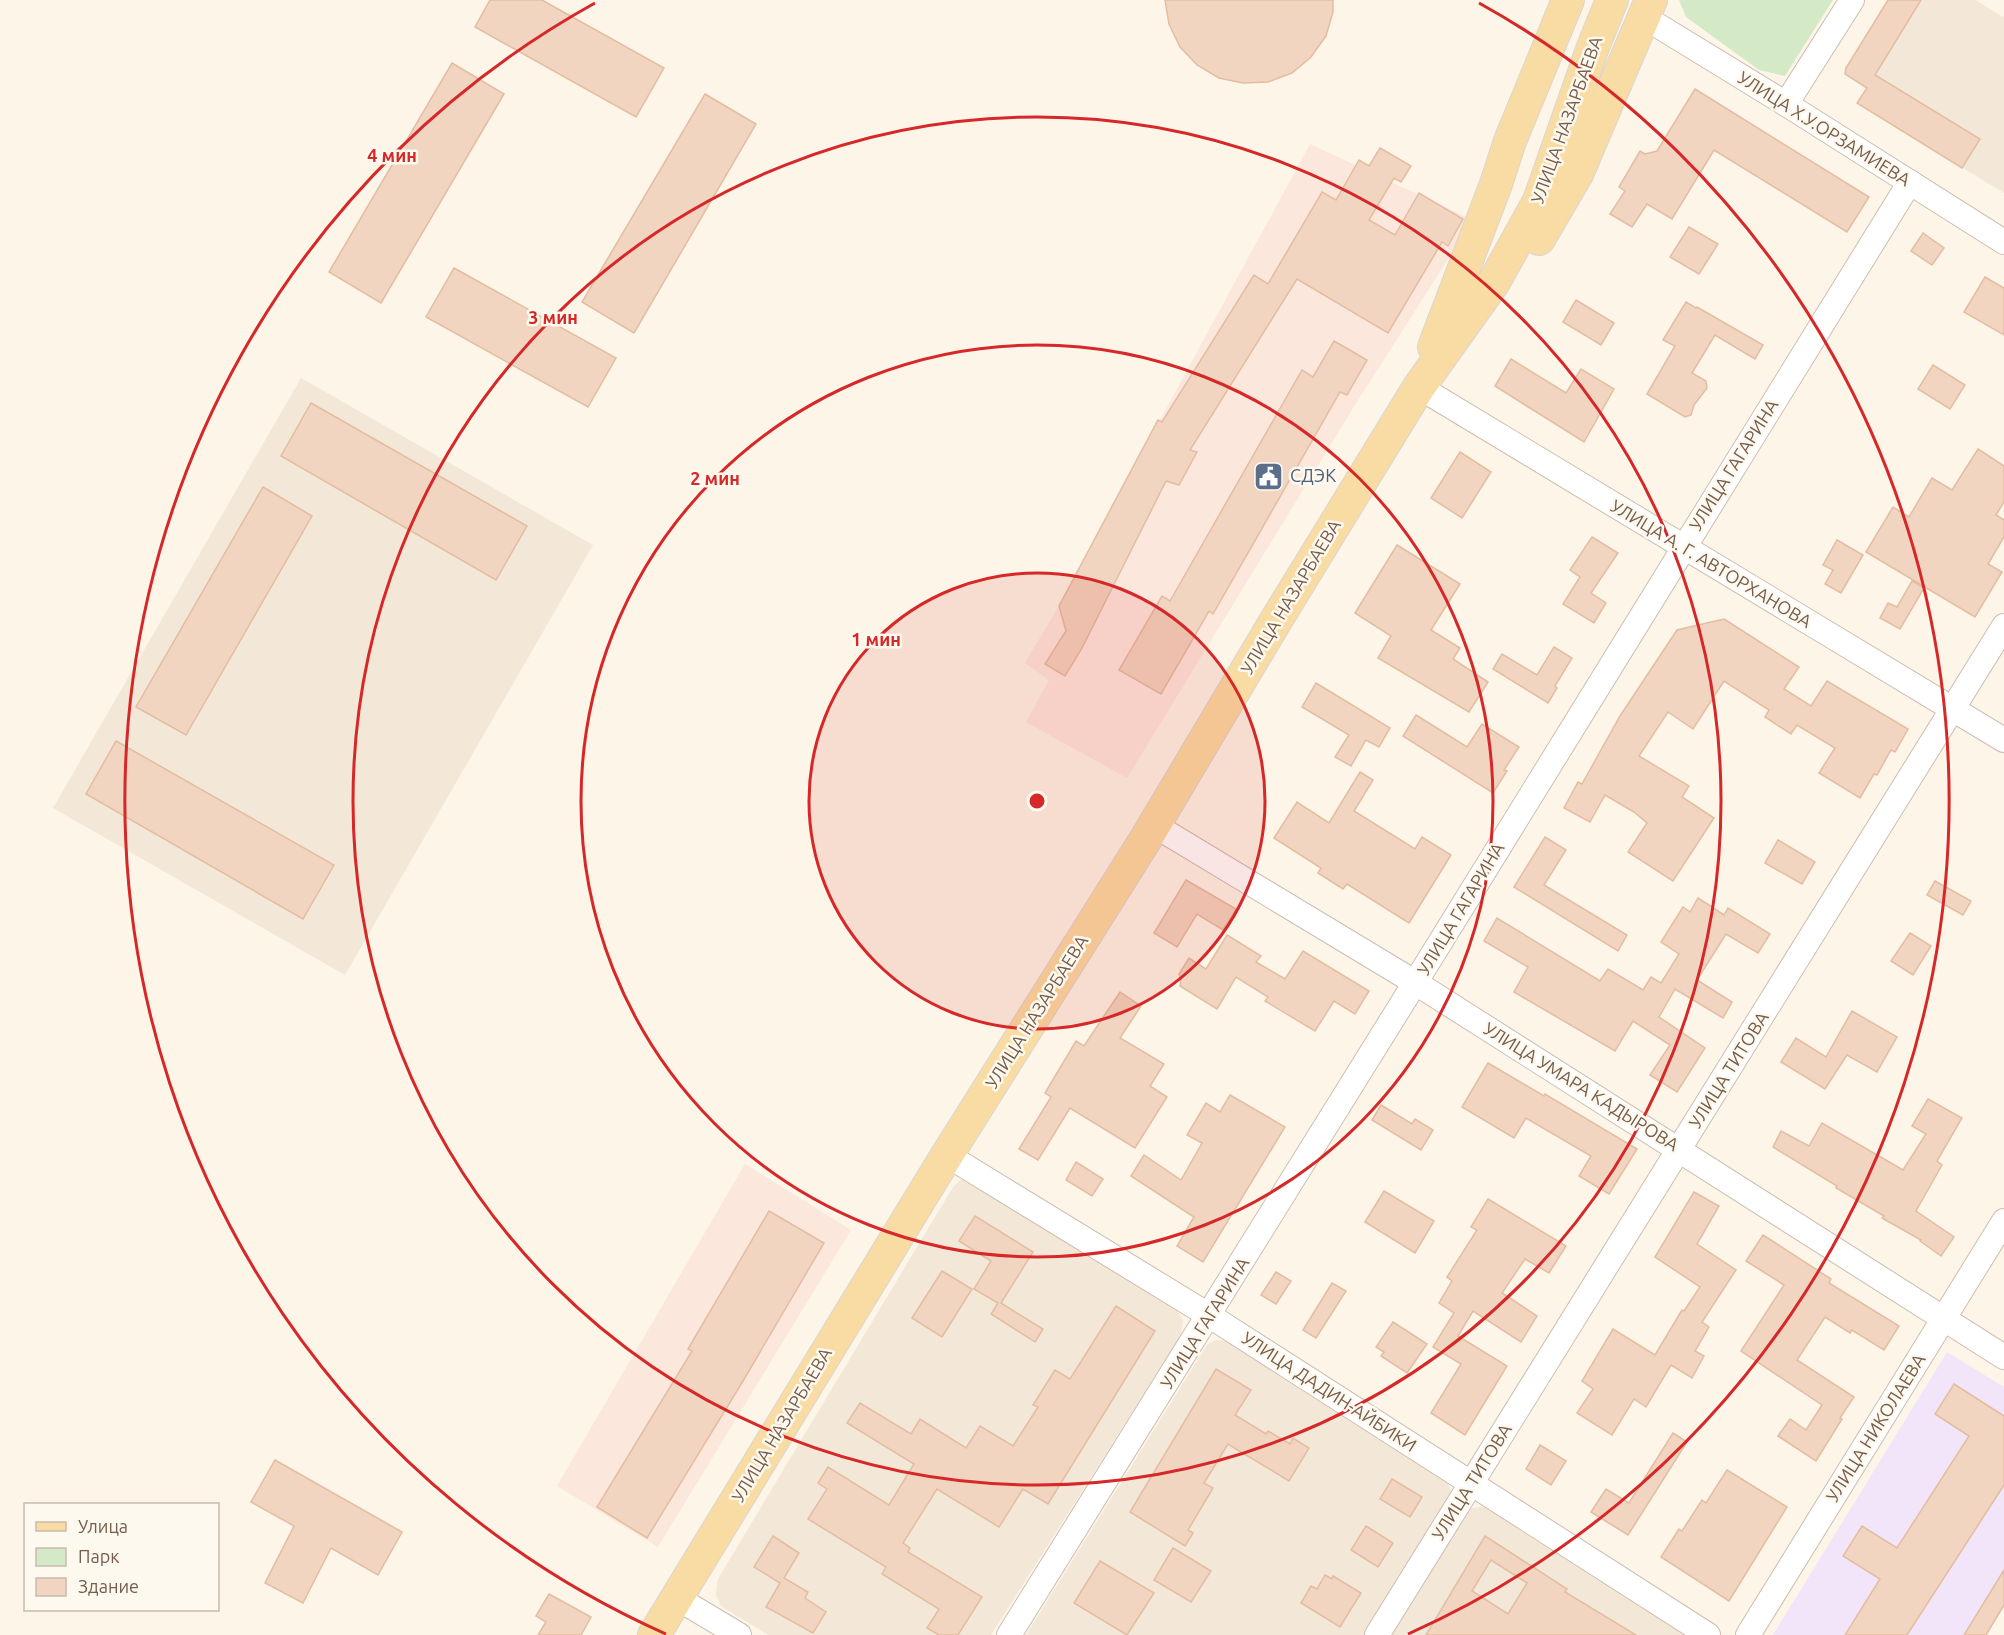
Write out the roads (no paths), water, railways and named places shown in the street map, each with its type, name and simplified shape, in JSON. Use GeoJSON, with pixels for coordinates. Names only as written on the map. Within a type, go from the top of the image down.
{"type":"FeatureCollection","features":[{"type":"Feature","properties":{"kind":"main road"},"geometry":{"type":"LineString","coordinates":[[1510,141],[1529,63],[1548,0]]}},
{"type":"Feature","properties":{"kind":"main road","name":"УЛИЦА НАЗАРБАЕВА"},"geometry":{"type":"LineString","coordinates":[[1419,387],[1510,141],[1568,0]]}},
{"type":"Feature","properties":{"kind":"main road","name":"УЛИЦА НАЗАРБАЕВА"},"geometry":{"type":"LineString","coordinates":[[654,1635],[947,1155],[1154,825],[1419,387],[1494,282],[1539,201],[1593,46],[1612,0]]}},
{"type":"Feature","properties":{"kind":"main road"},"geometry":{"type":"LineString","coordinates":[[1469,318],[1536,244],[1555,213],[1592,144],[1647,9]]}},
{"type":"Feature","properties":{"kind":"street"},"geometry":{"type":"LineString","coordinates":[[1786,104],[1851,0]]}},
{"type":"Feature","properties":{"kind":"street","name":"УЛИЦА Х.У.ОРЗАМИЕВА"},"geometry":{"type":"LineString","coordinates":[[1647,9],[1786,104],[2004,242]]}},
{"type":"Feature","properties":{"kind":"street","name":"УЛИЦА ГАГАРИНА"},"geometry":{"type":"LineString","coordinates":[[1010,1635],[1210,1316],[1910,182]]}},
{"type":"Feature","properties":{"kind":"street","name":"УЛИЦА А. Г. АВТОРХАНОВА"},"geometry":{"type":"LineString","coordinates":[[1419,387],[2004,740]]}},
{"type":"Feature","properties":{"kind":"street","name":"УЛИЦА ТИТОВА"},"geometry":{"type":"LineString","coordinates":[[1377,1635],[2004,626]]}},
{"type":"Feature","properties":{"kind":"street","name":"УЛИЦА УМАРА КАДЫРОВА"},"geometry":{"type":"LineString","coordinates":[[1154,825],[1416,983],[2004,1357]]}},
{"type":"Feature","properties":{"kind":"street","name":"УЛИЦА ДАДИН-АЙБИКИ"},"geometry":{"type":"LineString","coordinates":[[947,1155],[1210,1316],[1708,1635]]}},
{"type":"Feature","properties":{"kind":"street","name":"УЛИЦА НИКОЛАЕВА"},"geometry":{"type":"LineString","coordinates":[[1748,1635],[2004,1221]]}},
{"type":"Feature","properties":{"kind":"street"},"geometry":{"type":"LineString","coordinates":[[677,1598],[739,1635]]}},
{"type":"Feature","properties":{"kind":"place","name":"СДЭК"},"geometry":{"type":"Point","coordinates":[1269,476]}}]}
